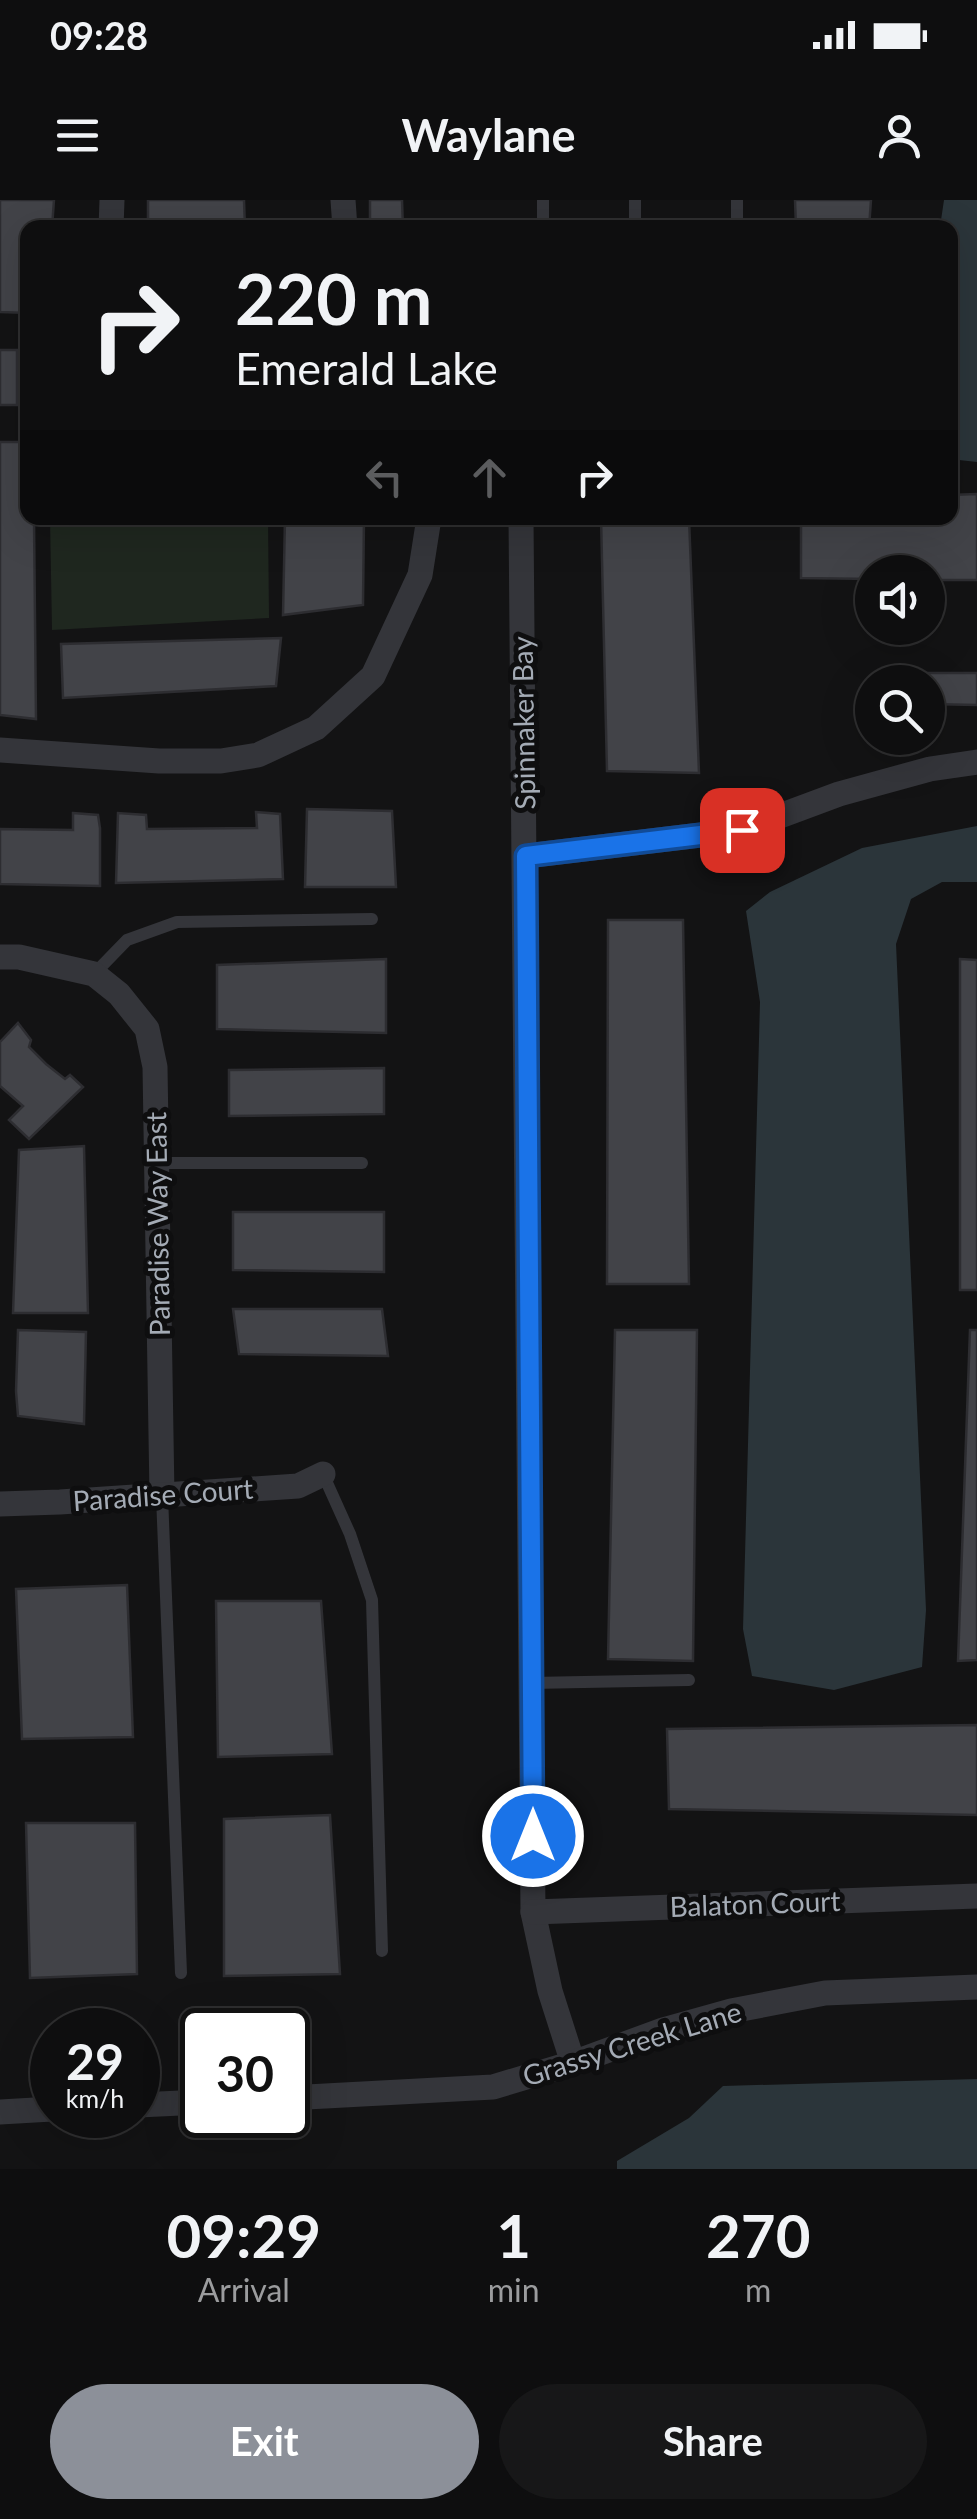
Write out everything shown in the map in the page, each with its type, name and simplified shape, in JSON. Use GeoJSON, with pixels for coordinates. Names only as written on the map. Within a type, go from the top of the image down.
{"type":"FeatureCollection","features":[{"type":"Feature","properties":{"kind":"street"},"geometry":{"type":"LineString","coordinates":[[0,750],[220,762],[258,755],[316,728],[373,676],[420,575],[429,525]]}},
{"type":"Feature","properties":{"kind":"street","name":"Spinnaker Bay"},"geometry":{"type":"LineString","coordinates":[[521,525],[533,1912],[550,1991],[574,2063]]}},
{"type":"Feature","properties":{"kind":"street"},"geometry":{"type":"LineString","coordinates":[[526,856],[742,830],[839,794],[930,769],[977,762]]}},
{"type":"Feature","properties":{"kind":"street"},"geometry":{"type":"LineString","coordinates":[[0,957],[19,957],[94,974]]}},
{"type":"Feature","properties":{"kind":"street","name":"Paradise Way East"},"geometry":{"type":"LineString","coordinates":[[94,974],[119,994],[146,1029],[156,1067],[162,1496]]}},
{"type":"Feature","properties":{"kind":"street","name":"Paradise Court"},"geometry":{"type":"LineString","coordinates":[[0,1504],[298,1486],[323,1474]]}},
{"type":"Feature","properties":{"kind":"street","name":"Balaton Court"},"geometry":{"type":"LineString","coordinates":[[533,1912],[977,1896]]}},
{"type":"Feature","properties":{"kind":"street","name":"Grassy Creek Lane"},"geometry":{"type":"LineString","coordinates":[[310,2097],[493,2087],[730,2011],[825,1993],[977,1987]]}},
{"type":"Feature","properties":{"kind":"street"},"geometry":{"type":"LineString","coordinates":[[0,2112],[30,2110]]}},
{"type":"Feature","properties":{"kind":"lane"},"geometry":{"type":"LineString","coordinates":[[94,974],[126,940],[177,922],[372,919]]}},
{"type":"Feature","properties":{"kind":"lane"},"geometry":{"type":"LineString","coordinates":[[157,1163],[362,1163]]}},
{"type":"Feature","properties":{"kind":"lane"},"geometry":{"type":"LineString","coordinates":[[323,1474],[350,1534],[372,1600],[382,1951]]}},
{"type":"Feature","properties":{"kind":"lane"},"geometry":{"type":"LineString","coordinates":[[162,1496],[181,1973]]}},
{"type":"Feature","properties":{"kind":"lane"},"geometry":{"type":"LineString","coordinates":[[532,1683],[690,1680]]}},
{"type":"Feature","properties":{"kind":"shaded area"},"geometry":{"type":"Polygon","coordinates":[[[944,200],[977,200],[977,462],[958,460],[958,220],[941,220],[944,200]]]}},
{"type":"Feature","properties":{"kind":"shaded area"},"geometry":{"type":"Polygon","coordinates":[[[50,525],[268,525],[269,618],[52,630],[50,525]]]}},
{"type":"Feature","properties":{"kind":"shaded area"},"geometry":{"type":"Polygon","coordinates":[[[977,826],[977,882],[942,882],[911,899],[896,944],[926,1610],[922,1667],[834,1690],[752,1676],[743,1629],[760,1002],[746,911],[770,892],[862,848],[977,826]]]}},
{"type":"Feature","properties":{"kind":"shaded area"},"geometry":{"type":"Polygon","coordinates":[[[977,2079],[977,2169],[617,2169],[617,2161],[689,2118],[723,2086],[977,2079]]]}},
{"type":"Feature","properties":{"kind":"building"},"geometry":{"type":"Polygon","coordinates":[[[0,200],[54,200],[53,220],[20,220],[20,313],[0,312],[0,200]]]}},
{"type":"Feature","properties":{"kind":"building"},"geometry":{"type":"Polygon","coordinates":[[[148,200],[244,200],[245,220],[148,220],[148,200]]]}},
{"type":"Feature","properties":{"kind":"building"},"geometry":{"type":"Polygon","coordinates":[[[370,200],[402,200],[403,220],[370,220],[370,200]]]}},
{"type":"Feature","properties":{"kind":"building"},"geometry":{"type":"Polygon","coordinates":[[[795,200],[871,200],[870,220],[796,220],[795,200]]]}},
{"type":"Feature","properties":{"kind":"building"},"geometry":{"type":"Polygon","coordinates":[[[0,350],[17,350],[17,405],[0,405],[0,350]]]}},
{"type":"Feature","properties":{"kind":"building"},"geometry":{"type":"Polygon","coordinates":[[[0,442],[20,442],[20,525],[34,525],[36,719],[0,715],[0,442]]]}},
{"type":"Feature","properties":{"kind":"building"},"geometry":{"type":"Polygon","coordinates":[[[977,494],[977,580],[945,580],[945,555],[855,555],[855,579],[801,578],[801,525],[958,525],[958,495],[977,494]]]}},
{"type":"Feature","properties":{"kind":"building"},"geometry":{"type":"Polygon","coordinates":[[[285,525],[364,525],[363,605],[283,615],[285,525]]]}},
{"type":"Feature","properties":{"kind":"building"},"geometry":{"type":"Polygon","coordinates":[[[601,525],[689,525],[699,773],[607,771],[601,525]]]}},
{"type":"Feature","properties":{"kind":"building"},"geometry":{"type":"Polygon","coordinates":[[[281,638],[276,686],[63,698],[61,644],[281,638]]]}},
{"type":"Feature","properties":{"kind":"building"},"geometry":{"type":"Polygon","coordinates":[[[945,673],[977,673],[977,705],[945,704],[945,673]]]}},
{"type":"Feature","properties":{"kind":"building"},"geometry":{"type":"Polygon","coordinates":[[[307,809],[392,811],[396,887],[305,887],[307,809]]]}},
{"type":"Feature","properties":{"kind":"building"},"geometry":{"type":"Polygon","coordinates":[[[256,812],[280,814],[283,879],[116,883],[118,813],[146,815],[147,829],[257,828],[256,812]]]}},
{"type":"Feature","properties":{"kind":"building"},"geometry":{"type":"Polygon","coordinates":[[[73,813],[98,815],[100,886],[0,884],[0,829],[73,830],[73,813]]]}},
{"type":"Feature","properties":{"kind":"building"},"geometry":{"type":"Polygon","coordinates":[[[608,920],[683,920],[689,1284],[607,1284],[608,920]]]}},
{"type":"Feature","properties":{"kind":"building"},"geometry":{"type":"Polygon","coordinates":[[[386,959],[386,1033],[217,1029],[217,965],[386,959]]]}},
{"type":"Feature","properties":{"kind":"building"},"geometry":{"type":"Polygon","coordinates":[[[960,959],[977,960],[977,1290],[960,1290],[960,959]]]}},
{"type":"Feature","properties":{"kind":"building"},"geometry":{"type":"Polygon","coordinates":[[[18,1023],[31,1040],[29,1047],[46,1064],[65,1079],[70,1075],[83,1087],[29,1139],[9,1120],[23,1106],[0,1086],[0,1042],[18,1023]]]}},
{"type":"Feature","properties":{"kind":"building"},"geometry":{"type":"Polygon","coordinates":[[[384,1068],[384,1114],[229,1116],[229,1070],[384,1068]]]}},
{"type":"Feature","properties":{"kind":"building"},"geometry":{"type":"Polygon","coordinates":[[[84,1146],[88,1313],[13,1313],[19,1150],[84,1146]]]}},
{"type":"Feature","properties":{"kind":"building"},"geometry":{"type":"Polygon","coordinates":[[[233,1212],[384,1212],[384,1272],[233,1270],[233,1212]]]}},
{"type":"Feature","properties":{"kind":"building"},"geometry":{"type":"Polygon","coordinates":[[[233,1309],[382,1309],[388,1356],[239,1354],[233,1309]]]}},
{"type":"Feature","properties":{"kind":"building"},"geometry":{"type":"Polygon","coordinates":[[[18,1330],[86,1332],[84,1424],[18,1416],[18,1330]]]}},
{"type":"Feature","properties":{"kind":"building"},"geometry":{"type":"Polygon","coordinates":[[[615,1330],[697,1330],[693,1661],[608,1659],[615,1330]]]}},
{"type":"Feature","properties":{"kind":"building"},"geometry":{"type":"Polygon","coordinates":[[[970,1330],[977,1330],[977,1660],[958,1661],[970,1330]]]}},
{"type":"Feature","properties":{"kind":"building"},"geometry":{"type":"Polygon","coordinates":[[[127,1585],[133,1737],[22,1739],[16,1589],[127,1585]]]}},
{"type":"Feature","properties":{"kind":"building"},"geometry":{"type":"Polygon","coordinates":[[[216,1601],[321,1601],[332,1754],[218,1757],[216,1601]]]}},
{"type":"Feature","properties":{"kind":"building"},"geometry":{"type":"Polygon","coordinates":[[[977,1725],[977,1815],[669,1809],[667,1729],[977,1725]]]}},
{"type":"Feature","properties":{"kind":"building"},"geometry":{"type":"Polygon","coordinates":[[[330,1815],[340,1974],[224,1976],[224,1819],[330,1815]]]}},
{"type":"Feature","properties":{"kind":"building"},"geometry":{"type":"Polygon","coordinates":[[[26,1823],[135,1823],[137,1974],[30,1978],[26,1823]]]}},
{"type":"Feature","properties":{"kind":"route"},"geometry":{"type":"LineString","coordinates":[[533,1836],[526,856],[742,830]]}}]}
